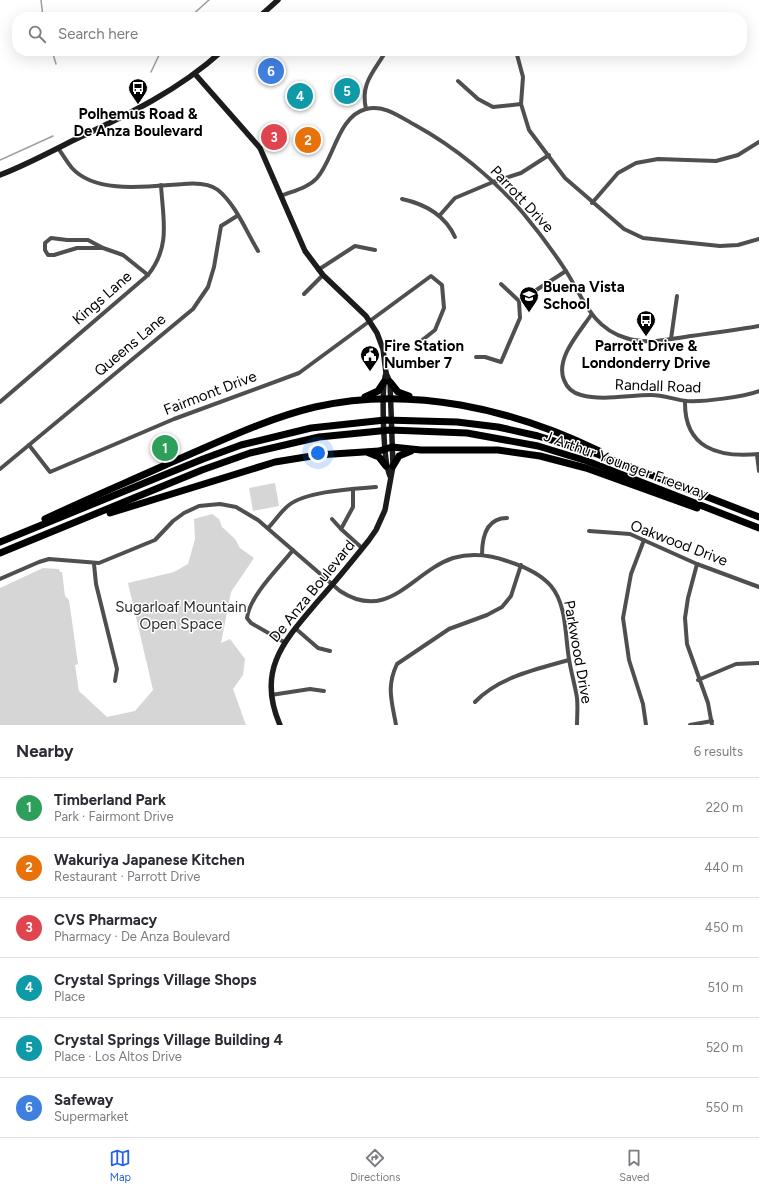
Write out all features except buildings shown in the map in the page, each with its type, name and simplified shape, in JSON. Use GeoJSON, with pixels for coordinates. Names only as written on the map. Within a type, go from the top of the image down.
{"type":"FeatureCollection","features":[{"type":"Feature","properties":{"kind":"highway"},"geometry":{"type":"LineString","coordinates":[[0,542],[58,513],[261,424],[314,408],[375,394],[387,382],[398,392],[416,399]]}},
{"type":"Feature","properties":{"kind":"highway"},"geometry":{"type":"LineString","coordinates":[[354,400],[416,399],[463,406],[527,422],[586,444],[625,465]]}},
{"type":"Feature","properties":{"kind":"highway","name":"J Arthur Younger Freeway"},"geometry":{"type":"LineString","coordinates":[[0,542],[236,447],[301,430],[373,421],[402,420],[462,422],[518,431],[568,444],[759,517]]}},
{"type":"Feature","properties":{"kind":"highway","name":"J Arthur Younger Freeway"},"geometry":{"type":"LineString","coordinates":[[0,553],[216,465],[250,453],[309,438],[374,430],[478,434],[543,447],[586,461],[759,528]]}},
{"type":"Feature","properties":{"kind":"highway"},"geometry":{"type":"LineString","coordinates":[[69,525],[270,463],[310,456],[389,449],[498,450],[547,457],[586,468],[696,508],[749,524]]}},
{"type":"Feature","properties":{"kind":"highway"},"geometry":{"type":"LineString","coordinates":[[361,452],[378,456],[390,466],[400,454],[421,450]]}},
{"type":"Feature","properties":{"kind":"street"},"geometry":{"type":"LineString","coordinates":[[265,12],[278,0]]}},
{"type":"Feature","properties":{"kind":"street"},"geometry":{"type":"LineString","coordinates":[[0,175],[142,108],[195,74],[216,56]]}},
{"type":"Feature","properties":{"kind":"street"},"geometry":{"type":"LineString","coordinates":[[281,196],[308,186],[316,179],[348,121],[354,114],[366,109],[364,96],[365,87],[383,56]]}},
{"type":"Feature","properties":{"kind":"street"},"geometry":{"type":"LineString","coordinates":[[518,56],[524,77],[521,104],[529,130],[565,178],[592,203],[624,229],[643,238],[720,246],[738,245],[759,239]]}},
{"type":"Feature","properties":{"kind":"street","name":"De Anza Boulevard"},"geometry":{"type":"LineString","coordinates":[[195,74],[256,142],[268,162],[302,245],[318,270],[370,320],[382,344],[386,373],[390,466],[388,500],[376,530],[284,642],[273,665],[271,676],[271,695],[280,725]]}},
{"type":"Feature","properties":{"kind":"street"},"geometry":{"type":"LineString","coordinates":[[458,81],[478,99],[493,107],[521,104]]}},
{"type":"Feature","properties":{"kind":"street","name":"Parrott Drive"},"geometry":{"type":"LineString","coordinates":[[366,109],[385,110],[421,129],[472,165],[493,182],[523,213],[566,272],[591,315],[602,326],[627,338],[652,341],[759,326]]}},
{"type":"Feature","properties":{"kind":"street"},"geometry":{"type":"LineString","coordinates":[[592,203],[618,173],[636,163],[658,159],[716,161],[738,155],[759,142]]}},
{"type":"Feature","properties":{"kind":"street"},"geometry":{"type":"LineString","coordinates":[[58,148],[73,169],[91,181],[111,186],[129,188],[161,185],[203,184],[217,189],[228,200],[258,251]]}},
{"type":"Feature","properties":{"kind":"street"},"geometry":{"type":"LineString","coordinates":[[440,215],[455,198],[493,182],[521,173],[549,155]]}},
{"type":"Feature","properties":{"kind":"street","name":"Kings Lane"},"geometry":{"type":"LineString","coordinates":[[0,402],[148,275],[156,265],[163,248],[164,232],[161,185]]}},
{"type":"Feature","properties":{"kind":"street"},"geometry":{"type":"LineString","coordinates":[[402,199],[413,202],[440,215],[447,221],[455,237]]}},
{"type":"Feature","properties":{"kind":"street","name":"Queens Lane"},"geometry":{"type":"LineString","coordinates":[[0,468],[193,308],[208,287],[214,267],[222,226],[237,216]]}},
{"type":"Feature","properties":{"kind":"street"},"geometry":{"type":"LineString","coordinates":[[103,248],[77,248],[54,255],[48,255],[45,250],[45,243],[51,238],[88,240],[103,248],[123,255],[148,275]]}},
{"type":"Feature","properties":{"kind":"street"},"geometry":{"type":"LineString","coordinates":[[318,270],[354,246],[375,250]]}},
{"type":"Feature","properties":{"kind":"street"},"geometry":{"type":"LineString","coordinates":[[519,301],[566,272]]}},
{"type":"Feature","properties":{"kind":"street"},"geometry":{"type":"LineString","coordinates":[[304,294],[323,275]]}},
{"type":"Feature","properties":{"kind":"street","name":"Fairmont Drive"},"geometry":{"type":"LineString","coordinates":[[29,445],[50,472],[189,413],[299,373],[431,276],[442,286],[444,308],[435,330],[416,345]]}},
{"type":"Feature","properties":{"kind":"street"},"geometry":{"type":"LineString","coordinates":[[476,357],[485,357],[501,362],[520,318],[519,301],[501,284]]}},
{"type":"Feature","properties":{"kind":"street"},"geometry":{"type":"LineString","coordinates":[[671,339],[678,296]]}},
{"type":"Feature","properties":{"kind":"street","name":"Randall Road"},"geometry":{"type":"LineString","coordinates":[[591,315],[566,354],[563,362],[563,379],[573,392],[592,397],[653,395],[666,396],[685,401],[702,401],[759,391]]}},
{"type":"Feature","properties":{"kind":"street"},"geometry":{"type":"LineString","coordinates":[[685,401],[687,427],[699,441],[716,451],[727,454],[738,456],[758,454],[759,471]]}},
{"type":"Feature","properties":{"kind":"street"},"geometry":{"type":"LineString","coordinates":[[268,528],[282,511],[294,502],[332,491],[376,487]]}},
{"type":"Feature","properties":{"kind":"street"},"geometry":{"type":"LineString","coordinates":[[341,529],[353,507],[353,489]]}},
{"type":"Feature","properties":{"kind":"street","name":"Parkwood Drive"},"geometry":{"type":"LineString","coordinates":[[0,579],[48,559],[94,564],[159,537],[179,516],[204,505],[220,504],[236,507],[246,512],[268,528],[332,584],[355,599],[371,601],[397,595],[443,563],[454,558],[482,555],[521,565],[537,573],[552,586],[560,602],[569,660],[577,698],[577,725]]}},
{"type":"Feature","properties":{"kind":"street"},"geometry":{"type":"LineString","coordinates":[[482,555],[483,538],[488,526],[498,518],[507,518]]}},
{"type":"Feature","properties":{"kind":"street"},"geometry":{"type":"LineString","coordinates":[[332,519],[362,548]]}},
{"type":"Feature","properties":{"kind":"street","name":"Oakwood Drive"},"geometry":{"type":"LineString","coordinates":[[589,531],[630,534],[697,564],[759,587]]}},
{"type":"Feature","properties":{"kind":"street"},"geometry":{"type":"LineString","coordinates":[[644,540],[631,574],[623,618],[629,660],[643,704],[646,725]]}},
{"type":"Feature","properties":{"kind":"street"},"geometry":{"type":"LineString","coordinates":[[284,642],[251,623],[247,618],[248,612],[260,591],[293,550]]}},
{"type":"Feature","properties":{"kind":"street"},"geometry":{"type":"LineString","coordinates":[[94,564],[96,584],[117,669],[115,680]]}},
{"type":"Feature","properties":{"kind":"street"},"geometry":{"type":"LineString","coordinates":[[690,725],[712,723],[708,703],[698,680],[687,644],[685,618],[688,598],[697,564]]}},
{"type":"Feature","properties":{"kind":"street"},"geometry":{"type":"LineString","coordinates":[[396,725],[389,688],[397,664],[449,629],[487,615],[502,607],[511,596],[521,565]]}},
{"type":"Feature","properties":{"kind":"street"},"geometry":{"type":"LineString","coordinates":[[295,628],[318,648],[330,651]]}},
{"type":"Feature","properties":{"kind":"street"},"geometry":{"type":"LineString","coordinates":[[475,702],[486,691],[529,671],[569,660]]}},
{"type":"Feature","properties":{"kind":"street"},"geometry":{"type":"LineString","coordinates":[[698,680],[736,664],[759,663]]}},
{"type":"Feature","properties":{"kind":"street"},"geometry":{"type":"LineString","coordinates":[[271,695],[310,689],[324,691]]}},
{"type":"Feature","properties":{"kind":"green space"},"geometry":{"type":"Polygon","coordinates":[[[275,483],[279,506],[253,511],[249,488],[275,483]]]}},
{"type":"Feature","properties":{"kind":"green space","name":"Sugarloaf Mountain Open Space"},"geometry":{"type":"Polygon","coordinates":[[[212,514],[219,519],[222,527],[235,539],[240,548],[254,558],[231,592],[221,643],[230,639],[245,659],[243,675],[233,689],[246,725],[0,725],[0,588],[43,568],[59,569],[60,572],[62,572],[65,596],[69,600],[78,664],[75,665],[79,691],[107,717],[135,711],[153,690],[128,583],[174,572],[188,564],[195,539],[194,519],[212,514]]]}},
{"type":"Feature","properties":{"kind":"waterway"},"geometry":{"type":"LineString","coordinates":[[41,0],[42,12]]}},
{"type":"Feature","properties":{"kind":"waterway"},"geometry":{"type":"LineString","coordinates":[[196,12],[209,0]]}},
{"type":"Feature","properties":{"kind":"waterway"},"geometry":{"type":"LineString","coordinates":[[54,56],[56,64]]}},
{"type":"Feature","properties":{"kind":"waterway"},"geometry":{"type":"LineString","coordinates":[[151,72],[159,56]]}},
{"type":"Feature","properties":{"kind":"waterway"},"geometry":{"type":"LineString","coordinates":[[0,160],[53,136]]}},
{"type":"Feature","properties":{"kind":"place","name":"Safeway"},"geometry":{"type":"Point","coordinates":[271,71]}},
{"type":"Feature","properties":{"kind":"place","name":"Crystal Springs Village Building 4"},"geometry":{"type":"Point","coordinates":[347,91]}},
{"type":"Feature","properties":{"kind":"place","name":"Crystal Springs Village Shops"},"geometry":{"type":"Point","coordinates":[300,96]}},
{"type":"Feature","properties":{"kind":"place","name":"Polhemus Road & De Anza Boulevard"},"geometry":{"type":"Point","coordinates":[138,105]}},
{"type":"Feature","properties":{"kind":"place","name":"CVS Pharmacy"},"geometry":{"type":"Point","coordinates":[274,137]}},
{"type":"Feature","properties":{"kind":"place","name":"Wakuriya Japanese Kitchen"},"geometry":{"type":"Point","coordinates":[308,140]}},
{"type":"Feature","properties":{"kind":"place","name":"Buena Vista School"},"geometry":{"type":"Point","coordinates":[529,313]}},
{"type":"Feature","properties":{"kind":"place","name":"Parrott Drive & Londonderry Drive"},"geometry":{"type":"Point","coordinates":[646,337]}},
{"type":"Feature","properties":{"kind":"place","name":"Fire Station Number 7"},"geometry":{"type":"Point","coordinates":[370,372]}},
{"type":"Feature","properties":{"kind":"place","name":"Timberland Park"},"geometry":{"type":"Point","coordinates":[165,448]}}]}
